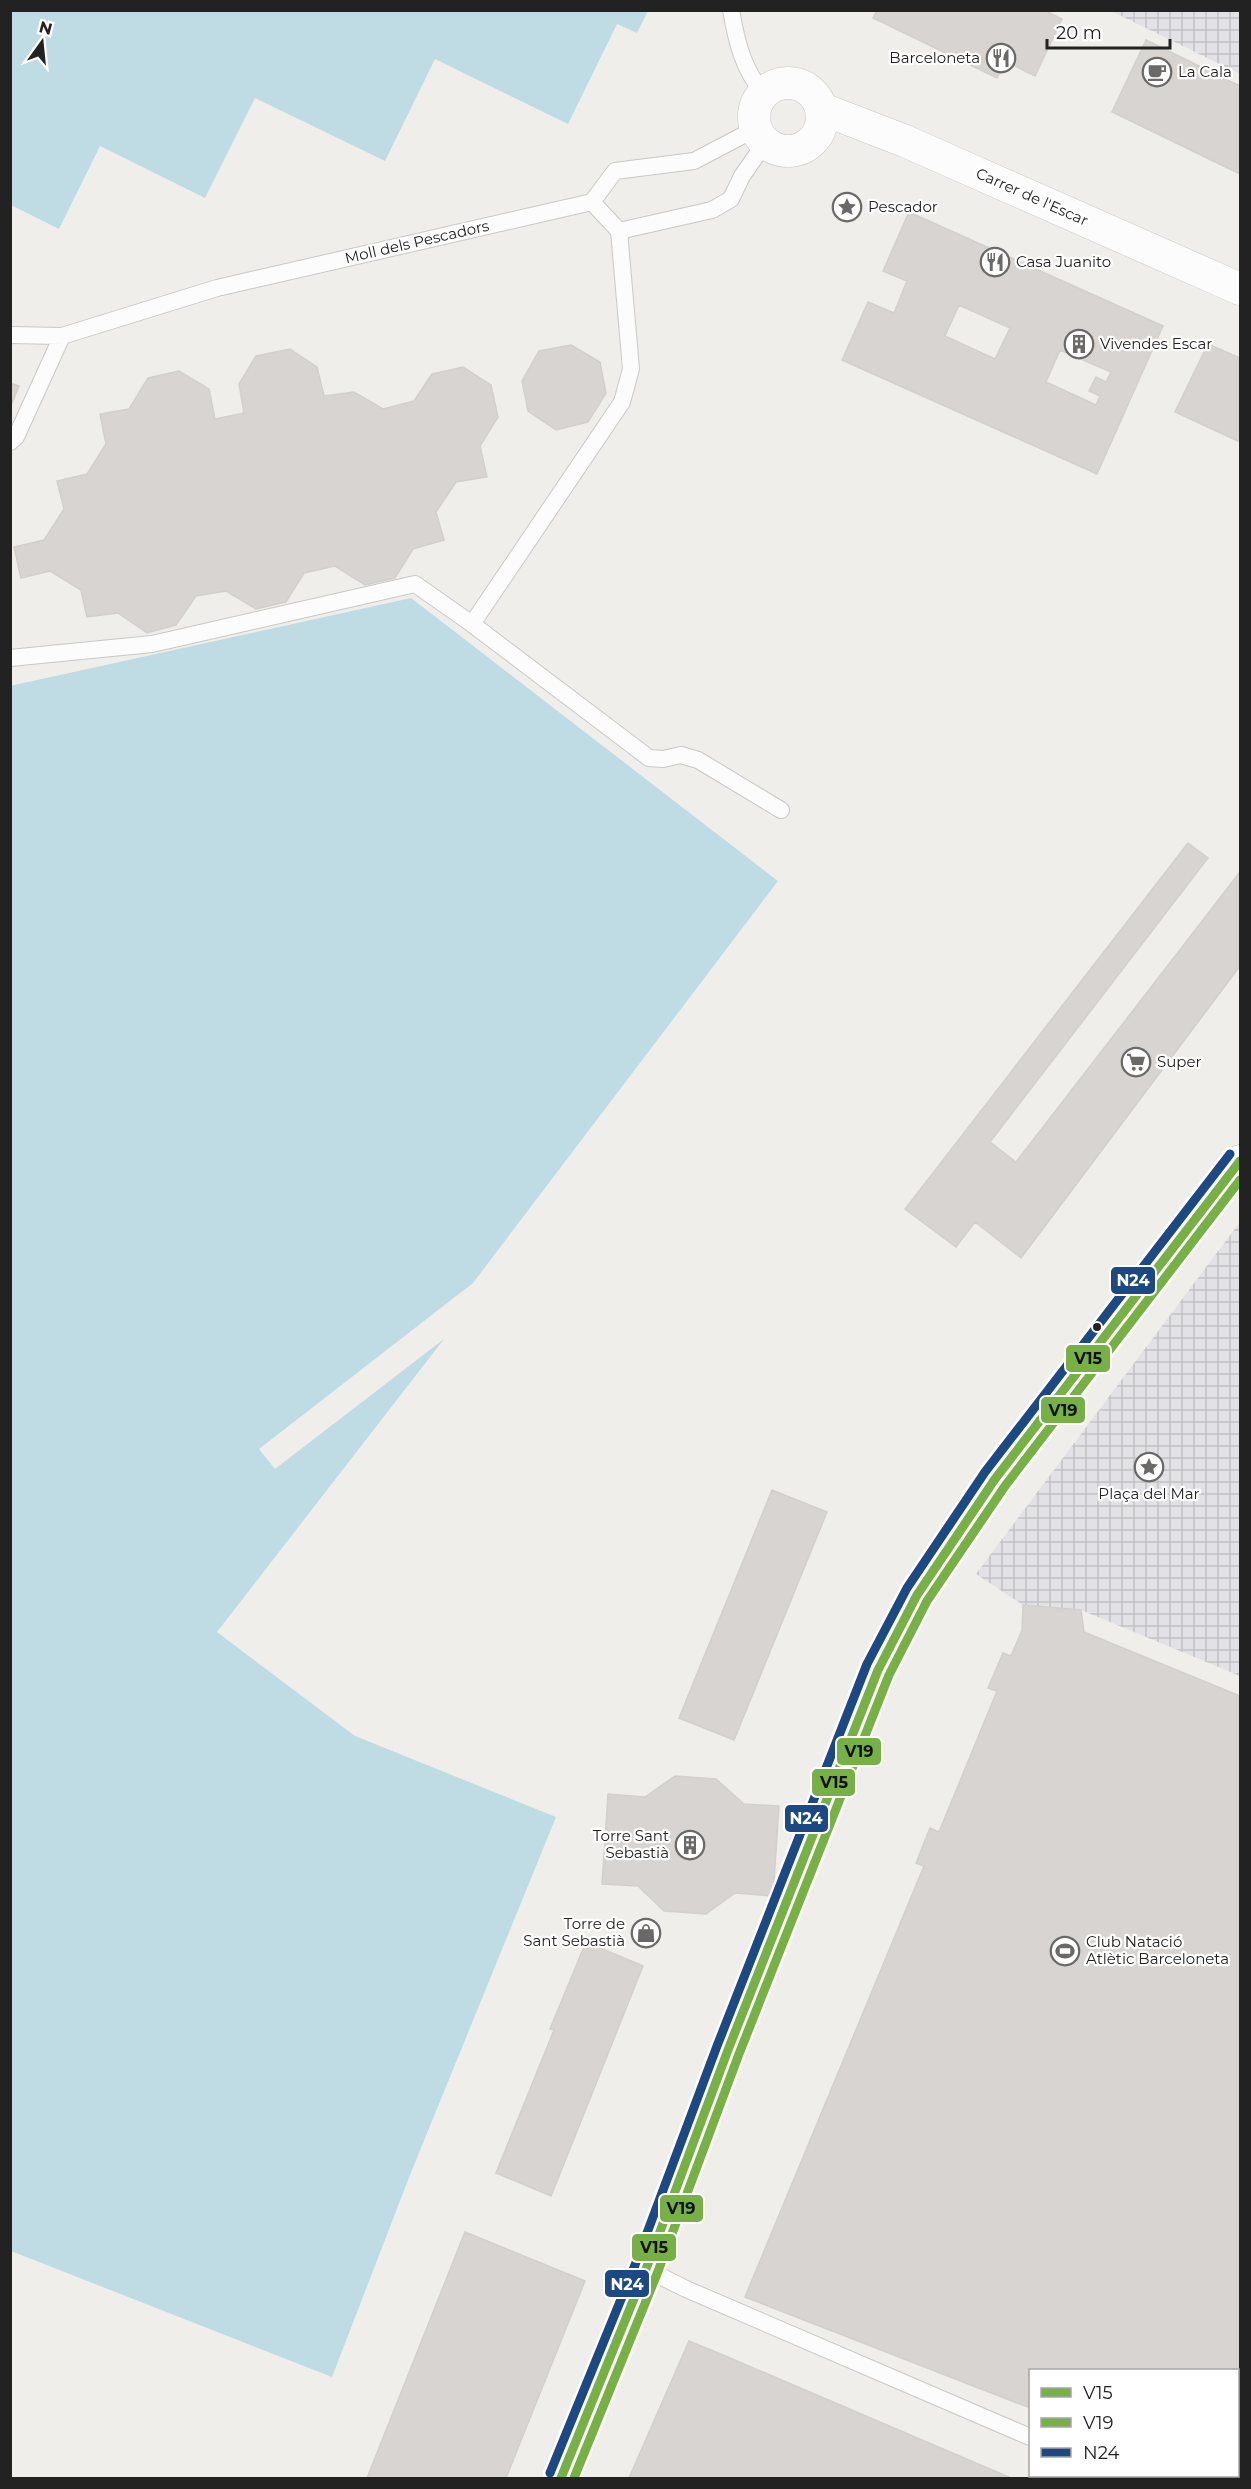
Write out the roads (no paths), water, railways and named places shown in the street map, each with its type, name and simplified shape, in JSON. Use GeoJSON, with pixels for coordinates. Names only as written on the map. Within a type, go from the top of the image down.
{"type":"FeatureCollection","features":[{"type":"Feature","properties":{"kind":"street"},"geometry":{"type":"LineString","coordinates":[[794,83],[808,89],[822,109],[823,117],[819,132],[802,149],[786,152],[779,150],[760,136],[755,106],[764,93],[778,84],[794,83]]}},
{"type":"Feature","properties":{"kind":"street","name":"Carrer de l'Escar"},"geometry":{"type":"LineString","coordinates":[[822,109],[905,141],[1240,289]]}},
{"type":"Feature","properties":{"kind":"street"},"geometry":{"type":"LineString","coordinates":[[561,2478],[646,2269],[728,2050],[878,1670],[917,1595],[995,1479],[1240,1161]]}},
{"type":"Feature","properties":{"kind":"lane"},"geometry":{"type":"LineString","coordinates":[[731,10],[737,44],[757,85],[764,93]]}},
{"type":"Feature","properties":{"kind":"lane"},"geometry":{"type":"LineString","coordinates":[[472,624],[622,402],[632,369],[619,231],[592,202],[615,171],[694,161],[760,136]]}},
{"type":"Feature","properties":{"kind":"lane"},"geometry":{"type":"LineString","coordinates":[[619,231],[712,210],[731,199],[760,136]]}},
{"type":"Feature","properties":{"kind":"lane","name":"Moll dels Pescadors"},"geometry":{"type":"LineString","coordinates":[[10,335],[62,336],[217,288],[592,202]]}},
{"type":"Feature","properties":{"kind":"lane"},"geometry":{"type":"LineString","coordinates":[[10,442],[16,437],[62,336]]}},
{"type":"Feature","properties":{"kind":"lane"},"geometry":{"type":"LineString","coordinates":[[10,658],[152,644],[414,584],[472,624],[649,758],[663,759],[681,755],[698,760],[781,810]]}},
{"type":"Feature","properties":{"kind":"lane"},"geometry":{"type":"LineString","coordinates":[[646,2269],[696,2293],[1029,2437]]}},
{"type":"Feature","properties":{"kind":"water"},"geometry":{"type":"Polygon","coordinates":[[[10,11],[648,11],[637,33],[617,24],[568,124],[435,59],[385,161],[255,98],[205,198],[100,146],[59,229],[11,205],[10,11]]]}},
{"type":"Feature","properties":{"kind":"water"},"geometry":{"type":"Polygon","coordinates":[[[411,598],[778,881],[473,1283],[259,1449],[275,1469],[444,1339],[217,1632],[355,1736],[556,1817],[410,2175],[332,2377],[11,2251],[10,686],[411,598]]]}},
{"type":"Feature","properties":{"kind":"place","name":"Barceloneta"},"geometry":{"type":"Point","coordinates":[1001,58]}},
{"type":"Feature","properties":{"kind":"place","name":"La Cala"},"geometry":{"type":"Point","coordinates":[1157,72]}},
{"type":"Feature","properties":{"kind":"place","name":"Pescador"},"geometry":{"type":"Point","coordinates":[847,207]}},
{"type":"Feature","properties":{"kind":"place","name":"Casa Juanito"},"geometry":{"type":"Point","coordinates":[995,262]}},
{"type":"Feature","properties":{"kind":"place","name":"Vivendes Escar"},"geometry":{"type":"Point","coordinates":[1079,344]}},
{"type":"Feature","properties":{"kind":"place","name":"Super"},"geometry":{"type":"Point","coordinates":[1136,1062]}},
{"type":"Feature","properties":{"kind":"place","name":"Plaça del Mar"},"geometry":{"type":"Point","coordinates":[1149,1467]}},
{"type":"Feature","properties":{"kind":"place","name":"Torre Sant Sebastià"},"geometry":{"type":"Point","coordinates":[690,1845]}},
{"type":"Feature","properties":{"kind":"place","name":"Torre de Sant Sebastià"},"geometry":{"type":"Point","coordinates":[646,1933]}},
{"type":"Feature","properties":{"kind":"place","name":"Club Natació Atlètic Barceloneta"},"geometry":{"type":"Point","coordinates":[1065,1951]}}]}
